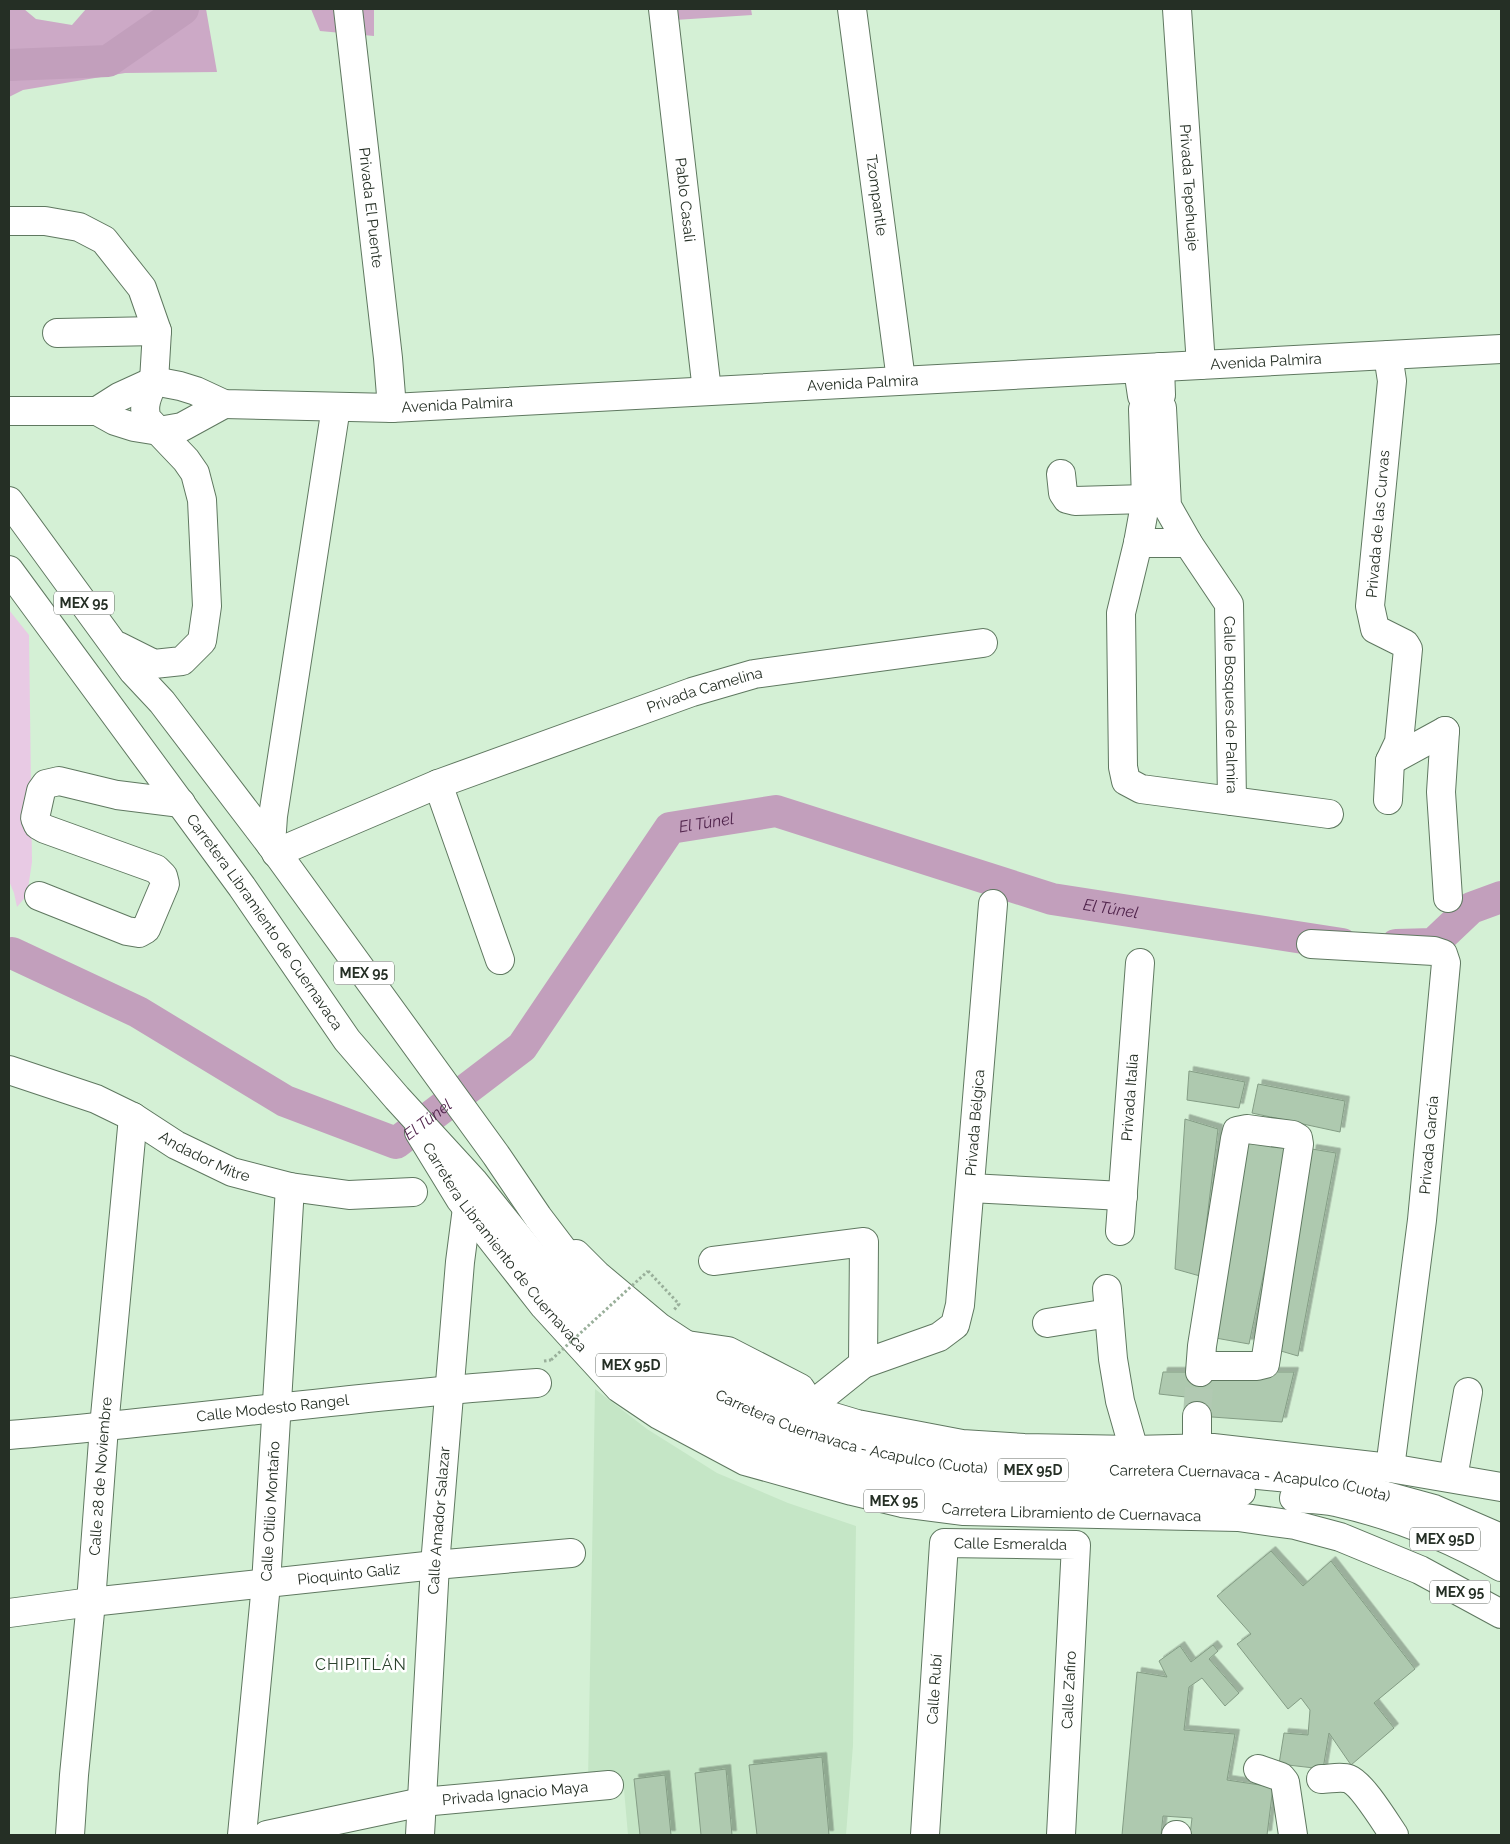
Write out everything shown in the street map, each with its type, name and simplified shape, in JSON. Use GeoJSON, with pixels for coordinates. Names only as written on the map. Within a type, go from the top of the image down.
{"type":"FeatureCollection","features":[{"type":"Feature","properties":{"kind":"main road","name":"Privada El Puente"},"geometry":{"type":"LineString","coordinates":[[348,9],[388,358],[392,408]]}},
{"type":"Feature","properties":{"kind":"main road","name":"Pablo Casali"},"geometry":{"type":"LineString","coordinates":[[664,9],[707,391]]}},
{"type":"Feature","properties":{"kind":"main road","name":"Tzompantle"},"geometry":{"type":"LineString","coordinates":[[852,9],[901,380]]}},
{"type":"Feature","properties":{"kind":"main road","name":"Privada Tepehuaje"},"geometry":{"type":"LineString","coordinates":[[1177,9],[1201,365]]}},
{"type":"Feature","properties":{"kind":"main road"},"geometry":{"type":"LineString","coordinates":[[9,222],[45,220],[79,227],[104,240],[142,288],[157,331],[154,382],[148,396],[145,412],[147,419],[159,430],[195,472],[202,500],[207,606],[202,641],[182,661],[154,664],[114,644]]}},
{"type":"Feature","properties":{"kind":"main road"},"geometry":{"type":"LineString","coordinates":[[57,333],[157,331]]}},
{"type":"Feature","properties":{"kind":"main road","name":"Avenida Palmira"},"geometry":{"type":"LineString","coordinates":[[154,382],[180,386],[224,404],[392,408],[1501,349]]}},
{"type":"Feature","properties":{"kind":"main road","name":"Privada de las Curvas"},"geometry":{"type":"LineString","coordinates":[[1388,355],[1392,381],[1370,606],[1375,629],[1405,644],[1408,649],[1399,742],[1390,762],[1388,800]]}},
{"type":"Feature","properties":{"kind":"main road","name":"Calle Bosques de Palmira"},"geometry":{"type":"LineString","coordinates":[[1149,368],[1167,506],[1188,543],[1229,604],[1232,801],[1141,789],[1126,781],[1123,767],[1121,613],[1138,543],[1146,499],[1152,402]]}},
{"type":"Feature","properties":{"kind":"main road"},"geometry":{"type":"LineString","coordinates":[[97,411],[119,397],[154,382]]}},
{"type":"Feature","properties":{"kind":"main road"},"geometry":{"type":"LineString","coordinates":[[9,411],[97,411],[134,427],[159,430],[182,427],[224,404]]}},
{"type":"Feature","properties":{"kind":"main road"},"geometry":{"type":"LineString","coordinates":[[274,849],[273,816],[336,407]]}},
{"type":"Feature","properties":{"kind":"main road"},"geometry":{"type":"LineString","coordinates":[[1062,474],[1063,493],[1067,499],[1075,501],[1146,499]]}},
{"type":"Feature","properties":{"kind":"main road","name":"MEX 95"},"geometry":{"type":"LineString","coordinates":[[9,501],[133,671],[162,702],[274,849],[496,1155],[538,1217],[611,1286],[659,1327],[728,1373],[806,1408],[857,1424],[962,1444],[1024,1448],[1134,1450],[1213,1448],[1390,1468],[1501,1487]]}},
{"type":"Feature","properties":{"kind":"main road"},"geometry":{"type":"LineString","coordinates":[[1138,543],[1188,543]]}},
{"type":"Feature","properties":{"kind":"main road","name":"Carretera Libramiento de Cuernavaca"},"geometry":{"type":"LineString","coordinates":[[9,570],[262,917],[347,1040],[397,1098]]}},
{"type":"Feature","properties":{"kind":"main road","name":"Privada Camelina"},"geometry":{"type":"LineString","coordinates":[[274,849],[438,784],[692,692],[754,674],[983,643]]}},
{"type":"Feature","properties":{"kind":"main road"},"geometry":{"type":"LineString","coordinates":[[1390,762],[1445,731],[1441,792],[1448,898]]}},
{"type":"Feature","properties":{"kind":"main road"},"geometry":{"type":"LineString","coordinates":[[39,896],[127,931],[139,933],[146,929],[165,884],[163,876],[156,869],[38,825],[35,818],[41,791],[46,784],[59,781],[117,795],[180,804]]}},
{"type":"Feature","properties":{"kind":"main road"},"geometry":{"type":"LineString","coordinates":[[438,784],[500,960]]}},
{"type":"Feature","properties":{"kind":"main road"},"geometry":{"type":"LineString","coordinates":[[1232,801],[1329,814]]}},
{"type":"Feature","properties":{"kind":"main road","name":"Privada Bélgica"},"geometry":{"type":"LineString","coordinates":[[993,904],[970,1188],[1123,1196]]}},
{"type":"Feature","properties":{"kind":"main road","name":"Privada García"},"geometry":{"type":"LineString","coordinates":[[1311,944],[1434,951],[1443,954],[1446,963],[1422,1220],[1390,1468]]}},
{"type":"Feature","properties":{"kind":"main road","name":"Privada Italia"},"geometry":{"type":"LineString","coordinates":[[1120,1231],[1140,963]]}},
{"type":"Feature","properties":{"kind":"main road","name":"Andador Mitre"},"geometry":{"type":"LineString","coordinates":[[9,1070],[96,1100],[133,1117],[176,1145],[232,1172],[290,1187],[350,1195],[413,1192]]}},
{"type":"Feature","properties":{"kind":"main road","name":"Carretera Cuernavaca - Acapulco (Cuota)"},"geometry":{"type":"LineString","coordinates":[[397,1098],[467,1196],[560,1289],[630,1363],[708,1416],[752,1438],[787,1452],[900,1483],[962,1489],[1241,1492],[1276,1487],[1338,1483],[1434,1510],[1501,1538]]}},
{"type":"Feature","properties":{"kind":"main road","name":"Calle 28 de Noviembre"},"geometry":{"type":"LineString","coordinates":[[70,1835],[91,1602],[104,1427],[133,1117]]}},
{"type":"Feature","properties":{"kind":"main road"},"geometry":{"type":"LineString","coordinates":[[1247,1129],[1293,1135],[1298,1138],[1299,1144],[1265,1364],[1201,1369],[1202,1346],[1234,1138],[1237,1131],[1247,1129]]}},
{"type":"Feature","properties":{"kind":"main road","name":"Calle Otilio Montaño"},"geometry":{"type":"LineString","coordinates":[[242,1835],[266,1584],[290,1187]]}},
{"type":"Feature","properties":{"kind":"main road"},"geometry":{"type":"LineString","coordinates":[[806,1408],[862,1364],[939,1337],[955,1325],[960,1305],[970,1188]]}},
{"type":"Feature","properties":{"kind":"main road","name":"Carretera Libramiento de Cuernavaca"},"geometry":{"type":"LineString","coordinates":[[467,1196],[544,1306],[619,1388],[659,1416],[745,1460],[852,1491],[902,1503],[956,1510],[1238,1517],[1295,1525],[1340,1537],[1420,1570],[1501,1614]]}},
{"type":"Feature","properties":{"kind":"main road","name":"Calle Amador Salazar"},"geometry":{"type":"LineString","coordinates":[[420,1835],[435,1565],[467,1196]]}},
{"type":"Feature","properties":{"kind":"main road","name":"Carretera Cuernavaca - Acapulco (Cuota)"},"geometry":{"type":"LineString","coordinates":[[538,1217],[592,1288],[618,1318],[652,1352],[714,1392],[792,1427],[851,1446],[910,1459],[965,1466],[1025,1470],[1238,1473],[1276,1487],[1386,1516],[1416,1526],[1469,1549],[1501,1567]]}},
{"type":"Feature","properties":{"kind":"main road"},"geometry":{"type":"LineString","coordinates":[[713,1261],[864,1242],[862,1364]]}},
{"type":"Feature","properties":{"kind":"main road"},"geometry":{"type":"LineString","coordinates":[[1047,1323],[1108,1301],[1113,1359],[1119,1393],[1134,1450]]}},
{"type":"Feature","properties":{"kind":"main road","name":"Calle Modesto Rangel"},"geometry":{"type":"LineString","coordinates":[[9,1435],[104,1427],[450,1389],[537,1383]]}},
{"type":"Feature","properties":{"kind":"main road"},"geometry":{"type":"LineString","coordinates":[[1453,1478],[1468,1392]]}},
{"type":"Feature","properties":{"kind":"main road"},"geometry":{"type":"LineString","coordinates":[[1197,1416],[1197,1449]]}},
{"type":"Feature","properties":{"kind":"main road","name":"Calle Esmeralda"},"geometry":{"type":"LineString","coordinates":[[944,1543],[1076,1545]]}},
{"type":"Feature","properties":{"kind":"main road","name":"Calle Rubí"},"geometry":{"type":"LineString","coordinates":[[925,1835],[944,1543]]}},
{"type":"Feature","properties":{"kind":"main road","name":"Calle Zafiro"},"geometry":{"type":"LineString","coordinates":[[1062,1835],[1076,1545]]}},
{"type":"Feature","properties":{"kind":"main road","name":"Pioquinto Galiz"},"geometry":{"type":"LineString","coordinates":[[9,1613],[91,1602],[435,1565],[571,1553]]}},
{"type":"Feature","properties":{"kind":"main road"},"geometry":{"type":"LineString","coordinates":[[1420,1570],[1501,1604]]}},
{"type":"Feature","properties":{"kind":"main road"},"geometry":{"type":"LineString","coordinates":[[1460,1592],[1501,1632]]}},
{"type":"Feature","properties":{"kind":"main road"},"geometry":{"type":"LineString","coordinates":[[1258,1769],[1281,1777],[1285,1782],[1293,1835]]}},
{"type":"Feature","properties":{"kind":"main road"},"geometry":{"type":"LineString","coordinates":[[1321,1780],[1346,1778],[1352,1781],[1362,1790],[1394,1835]]}},
{"type":"Feature","properties":{"kind":"main road","name":"Privada Ignacio Maya"},"geometry":{"type":"LineString","coordinates":[[267,1835],[422,1802],[610,1785]]}},
{"type":"Feature","properties":{"kind":"path"},"geometry":{"type":"LineString","coordinates":[[551,1360],[648,1270],[679,1304]]}},
{"type":"Feature","properties":{"kind":"shaded area"},"geometry":{"type":"Polygon","coordinates":[[[9,9],[24,9],[36,19],[72,25],[86,9],[206,9],[217,72],[125,73],[23,90],[9,97],[9,9]]]}},
{"type":"Feature","properties":{"kind":"shaded area"},"geometry":{"type":"Polygon","coordinates":[[[311,9],[374,9],[374,36],[320,31],[311,9]]]}},
{"type":"Feature","properties":{"kind":"shaded area"},"geometry":{"type":"Polygon","coordinates":[[[674,9],[751,9],[752,15],[675,20],[674,9]]]}},
{"type":"Feature","properties":{"kind":"shaded area"},"geometry":{"type":"Polygon","coordinates":[[[9,610],[29,635],[32,862],[27,895],[17,907],[9,881],[9,610]]]}},
{"type":"Feature","properties":{"kind":"shaded area"},"geometry":{"type":"Polygon","coordinates":[[[595,1389],[647,1429],[717,1473],[788,1503],[856,1526],[853,1745],[846,1835],[628,1835],[623,1778],[588,1781],[595,1389]]]}},
{"type":"Feature","properties":{"kind":"building"},"geometry":{"type":"Polygon","coordinates":[[[1189,1071],[1245,1082],[1239,1108],[1187,1100],[1189,1071]]]}},
{"type":"Feature","properties":{"kind":"building"},"geometry":{"type":"Polygon","coordinates":[[[1258,1084],[1345,1101],[1340,1132],[1252,1113],[1258,1084]]]}},
{"type":"Feature","properties":{"kind":"building"},"geometry":{"type":"Polygon","coordinates":[[[1185,1119],[1218,1129],[1200,1276],[1175,1269],[1185,1119]]]}},
{"type":"Feature","properties":{"kind":"building"},"geometry":{"type":"Polygon","coordinates":[[[1243,1133],[1291,1143],[1249,1344],[1210,1337],[1243,1133]]]}},
{"type":"Feature","properties":{"kind":"building"},"geometry":{"type":"Polygon","coordinates":[[[1312,1149],[1336,1153],[1298,1356],[1274,1349],[1312,1149]]]}},
{"type":"Feature","properties":{"kind":"building"},"geometry":{"type":"Polygon","coordinates":[[[1163,1372],[1294,1372],[1282,1422],[1184,1415],[1186,1397],[1159,1394],[1163,1372]]]}},
{"type":"Feature","properties":{"kind":"building"},"geometry":{"type":"Polygon","coordinates":[[[1271,1551],[1303,1586],[1331,1561],[1415,1669],[1374,1703],[1394,1728],[1351,1765],[1329,1733],[1323,1769],[1279,1764],[1284,1733],[1308,1735],[1310,1710],[1301,1698],[1288,1709],[1237,1644],[1251,1634],[1217,1596],[1271,1551]]]}},
{"type":"Feature","properties":{"kind":"building"},"geometry":{"type":"Polygon","coordinates":[[[1213,1645],[1218,1651],[1209,1659],[1239,1693],[1225,1706],[1202,1678],[1189,1687],[1184,1730],[1235,1734],[1227,1780],[1273,1787],[1267,1835],[1190,1835],[1192,1818],[1163,1816],[1161,1835],[1122,1835],[1137,1672],[1167,1677],[1159,1661],[1180,1646],[1191,1662],[1213,1645]]]}},
{"type":"Feature","properties":{"kind":"building"},"geometry":{"type":"Polygon","coordinates":[[[822,1757],[829,1835],[757,1835],[749,1765],[822,1757]]]}},
{"type":"Feature","properties":{"kind":"building"},"geometry":{"type":"Polygon","coordinates":[[[726,1769],[732,1835],[701,1835],[695,1773],[726,1769]]]}},
{"type":"Feature","properties":{"kind":"building"},"geometry":{"type":"Polygon","coordinates":[[[665,1775],[671,1835],[640,1835],[634,1779],[665,1775]]]}},
{"type":"Feature","properties":{"kind":"waterway"},"geometry":{"type":"LineString","coordinates":[[9,65],[108,61],[183,9]]}},
{"type":"Feature","properties":{"kind":"waterway","name":"El Túnel"},"geometry":{"type":"LineString","coordinates":[[12,953],[138,1012],[285,1101],[396,1143],[522,1047],[670,828],[776,811],[1052,899],[1342,944]]}},
{"type":"Feature","properties":{"kind":"waterway","name":"El Túnel"},"geometry":{"type":"LineString","coordinates":[[1396,945],[1433,944],[1471,908],[1501,897]]}},
{"type":"Feature","properties":{"kind":"tunnel"},"geometry":{"type":"LineString","coordinates":[[1197,1416],[1200,1372]]}},
{"type":"Feature","properties":{"kind":"district","name":"CHIPITLÁN"},"geometry":{"type":"Point","coordinates":[361,1664]}}]}
